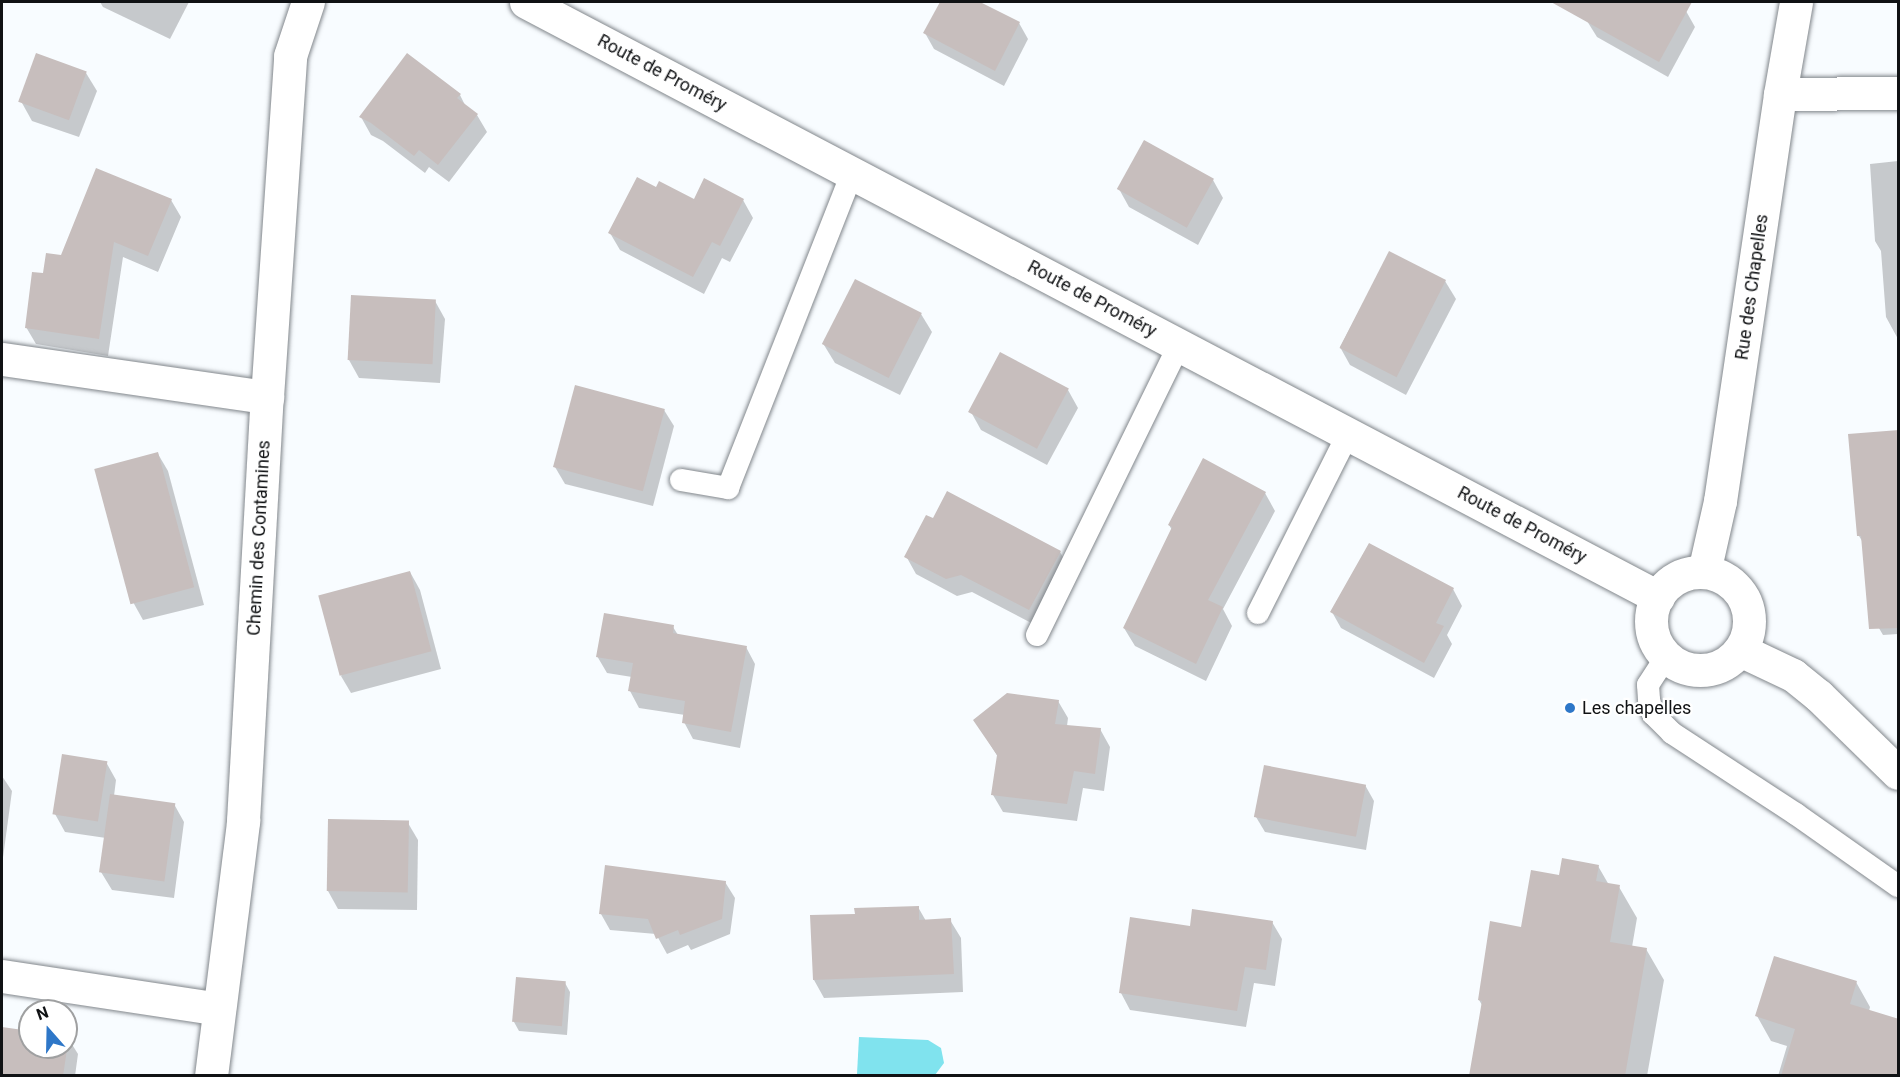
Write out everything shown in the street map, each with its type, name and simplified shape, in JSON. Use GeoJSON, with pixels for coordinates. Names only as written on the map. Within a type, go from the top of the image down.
{"type":"FeatureCollection","features":[{"type":"Feature","properties":{"kind":"street","name":"Chemin des Contamines"},"geometry":{"type":"LineString","coordinates":[[211,1076],[243,821],[267,397],[290,56],[308,2]]}},
{"type":"Feature","properties":{"kind":"street","name":"Route de Proméry"},"geometry":{"type":"LineString","coordinates":[[526,2],[1658,597]]}},
{"type":"Feature","properties":{"kind":"street","name":"Rue des Chapelles"},"geometry":{"type":"LineString","coordinates":[[1704,572],[1720,501],[1780,94],[1797,2]]}},
{"type":"Feature","properties":{"kind":"street"},"geometry":{"type":"LineString","coordinates":[[1780,94],[1899,93]]}},
{"type":"Feature","properties":{"kind":"street"},"geometry":{"type":"LineString","coordinates":[[2,359],[267,397]]}},
{"type":"Feature","properties":{"kind":"street"},"geometry":{"type":"LineString","coordinates":[[1704,572],[1728,581],[1745,601],[1749,625],[1740,650],[1725,664],[1705,670],[1684,668],[1666,657],[1654,638],[1651,617],[1658,597],[1678,578],[1691,573],[1704,572]]}},
{"type":"Feature","properties":{"kind":"street"},"geometry":{"type":"LineString","coordinates":[[1740,650],[1793,675],[1819,696],[1899,773]]}},
{"type":"Feature","properties":{"kind":"street"},"geometry":{"type":"LineString","coordinates":[[2,976],[219,1009]]}},
{"type":"Feature","properties":{"kind":"lane"},"geometry":{"type":"LineString","coordinates":[[681,480],[728,488],[852,173]]}},
{"type":"Feature","properties":{"kind":"lane"},"geometry":{"type":"LineString","coordinates":[[1037,635],[1179,345]]}},
{"type":"Feature","properties":{"kind":"lane"},"geometry":{"type":"LineString","coordinates":[[1258,613],[1348,434]]}},
{"type":"Feature","properties":{"kind":"lane"},"geometry":{"type":"LineString","coordinates":[[1666,657],[1648,685],[1649,700],[1653,714],[1672,733],[1796,814],[1899,886]]}},
{"type":"Feature","properties":{"kind":"water"},"geometry":{"type":"Polygon","coordinates":[[[859,1037],[928,1040],[941,1048],[944,1063],[935,1075],[857,1074],[859,1037]]]}},
{"type":"Feature","properties":{"kind":"building"},"geometry":{"type":"Polygon","coordinates":[[[940,2],[980,2],[1020,22],[995,71],[923,33],[940,2]]]}},
{"type":"Feature","properties":{"kind":"building"},"geometry":{"type":"Polygon","coordinates":[[[1551,2],[1692,2],[1659,62],[1551,2]]]}},
{"type":"Feature","properties":{"kind":"building"},"geometry":{"type":"Polygon","coordinates":[[[36,53],[87,71],[69,120],[18,102],[36,53]]]}},
{"type":"Feature","properties":{"kind":"building"},"geometry":{"type":"Polygon","coordinates":[[[407,53],[461,94],[457,98],[478,114],[438,165],[419,150],[414,156],[371,123],[359,117],[407,53]]]}},
{"type":"Feature","properties":{"kind":"building"},"geometry":{"type":"Polygon","coordinates":[[[1144,140],[1214,179],[1187,228],[1117,189],[1144,140]]]}},
{"type":"Feature","properties":{"kind":"building"},"geometry":{"type":"Polygon","coordinates":[[[96,168],[172,199],[148,256],[114,242],[99,339],[25,328],[32,272],[43,273],[46,253],[61,255],[96,168]]]}},
{"type":"Feature","properties":{"kind":"building"},"geometry":{"type":"Polygon","coordinates":[[[637,177],[656,187],[659,181],[694,199],[704,178],[744,199],[720,246],[712,242],[693,277],[608,233],[637,177]]]}},
{"type":"Feature","properties":{"kind":"building"},"geometry":{"type":"Polygon","coordinates":[[[1389,251],[1446,280],[1397,377],[1340,348],[1389,251]]]}},
{"type":"Feature","properties":{"kind":"building"},"geometry":{"type":"Polygon","coordinates":[[[855,279],[922,313],[889,378],[822,344],[855,279]]]}},
{"type":"Feature","properties":{"kind":"building"},"geometry":{"type":"Polygon","coordinates":[[[351,295],[436,299],[432,364],[348,360],[351,295]]]}},
{"type":"Feature","properties":{"kind":"building"},"geometry":{"type":"Polygon","coordinates":[[[1000,352],[1069,389],[1037,449],[968,412],[1000,352]]]}},
{"type":"Feature","properties":{"kind":"building"},"geometry":{"type":"Polygon","coordinates":[[[575,385],[665,409],[643,491],[553,467],[575,385]]]}},
{"type":"Feature","properties":{"kind":"building"},"geometry":{"type":"Polygon","coordinates":[[[1899,430],[1899,628],[1869,629],[1861,536],[1857,536],[1848,434],[1899,430]]]}},
{"type":"Feature","properties":{"kind":"building"},"geometry":{"type":"Polygon","coordinates":[[[158,452],[194,587],[130,604],[94,469],[158,452]]]}},
{"type":"Feature","properties":{"kind":"building"},"geometry":{"type":"Polygon","coordinates":[[[1203,458],[1266,492],[1208,600],[1223,607],[1196,664],[1123,628],[1172,527],[1168,525],[1203,458]]]}},
{"type":"Feature","properties":{"kind":"building"},"geometry":{"type":"Polygon","coordinates":[[[947,491],[1061,551],[1029,610],[961,575],[946,579],[904,557],[926,515],[933,518],[947,491]]]}},
{"type":"Feature","properties":{"kind":"building"},"geometry":{"type":"Polygon","coordinates":[[[1369,543],[1454,588],[1436,623],[1444,626],[1424,663],[1330,612],[1369,543]]]}},
{"type":"Feature","properties":{"kind":"building"},"geometry":{"type":"Polygon","coordinates":[[[410,571],[431,651],[340,676],[318,596],[410,571]]]}},
{"type":"Feature","properties":{"kind":"building"},"geometry":{"type":"Polygon","coordinates":[[[604,613],[674,625],[673,633],[747,646],[731,732],[682,723],[685,701],[628,691],[633,663],[596,657],[604,613]]]}},
{"type":"Feature","properties":{"kind":"building"},"geometry":{"type":"Polygon","coordinates":[[[1007,693],[1059,700],[1055,724],[1101,728],[1095,774],[1074,771],[1067,804],[991,795],[997,755],[973,720],[1007,693]]]}},
{"type":"Feature","properties":{"kind":"building"},"geometry":{"type":"Polygon","coordinates":[[[62,754],[107,761],[98,821],[52,814],[62,754]]]}},
{"type":"Feature","properties":{"kind":"building"},"geometry":{"type":"Polygon","coordinates":[[[1264,765],[1366,785],[1356,837],[1254,817],[1264,765]]]}},
{"type":"Feature","properties":{"kind":"building"},"geometry":{"type":"Polygon","coordinates":[[[110,794],[175,803],[164,881],[99,872],[110,794]]]}},
{"type":"Feature","properties":{"kind":"building"},"geometry":{"type":"Polygon","coordinates":[[[328,819],[409,820],[408,892],[327,891],[328,819]]]}},
{"type":"Feature","properties":{"kind":"building"},"geometry":{"type":"Polygon","coordinates":[[[1562,858],[1599,865],[1596,881],[1620,885],[1610,942],[1647,948],[1625,1076],[1469,1076],[1482,1001],[1478,1000],[1490,921],[1521,927],[1531,870],[1559,875],[1562,858]]]}},
{"type":"Feature","properties":{"kind":"building"},"geometry":{"type":"Polygon","coordinates":[[[605,865],[726,881],[722,919],[680,935],[678,930],[656,939],[648,919],[599,914],[605,865]]]}},
{"type":"Feature","properties":{"kind":"building"},"geometry":{"type":"Polygon","coordinates":[[[919,906],[919,920],[951,918],[954,974],[813,980],[810,915],[855,914],[854,908],[919,906]]]}},
{"type":"Feature","properties":{"kind":"building"},"geometry":{"type":"Polygon","coordinates":[[[1192,909],[1273,921],[1266,970],[1245,967],[1237,1011],[1119,993],[1130,917],[1190,926],[1192,909]]]}},
{"type":"Feature","properties":{"kind":"building"},"geometry":{"type":"Polygon","coordinates":[[[1774,956],[1857,981],[1850,1004],[1899,1019],[1899,1076],[1781,1076],[1795,1029],[1755,1016],[1774,956]]]}},
{"type":"Feature","properties":{"kind":"building"},"geometry":{"type":"Polygon","coordinates":[[[516,977],[566,981],[562,1026],[512,1022],[516,977]]]}},
{"type":"Feature","properties":{"kind":"building"},"geometry":{"type":"Polygon","coordinates":[[[2,1027],[18,1029],[18,1059],[66,1059],[63,1076],[2,1076],[2,1027]]]}},
{"type":"Feature","properties":{"kind":"place","name":"Les chapelles"},"geometry":{"type":"Point","coordinates":[1570,708]}}]}
